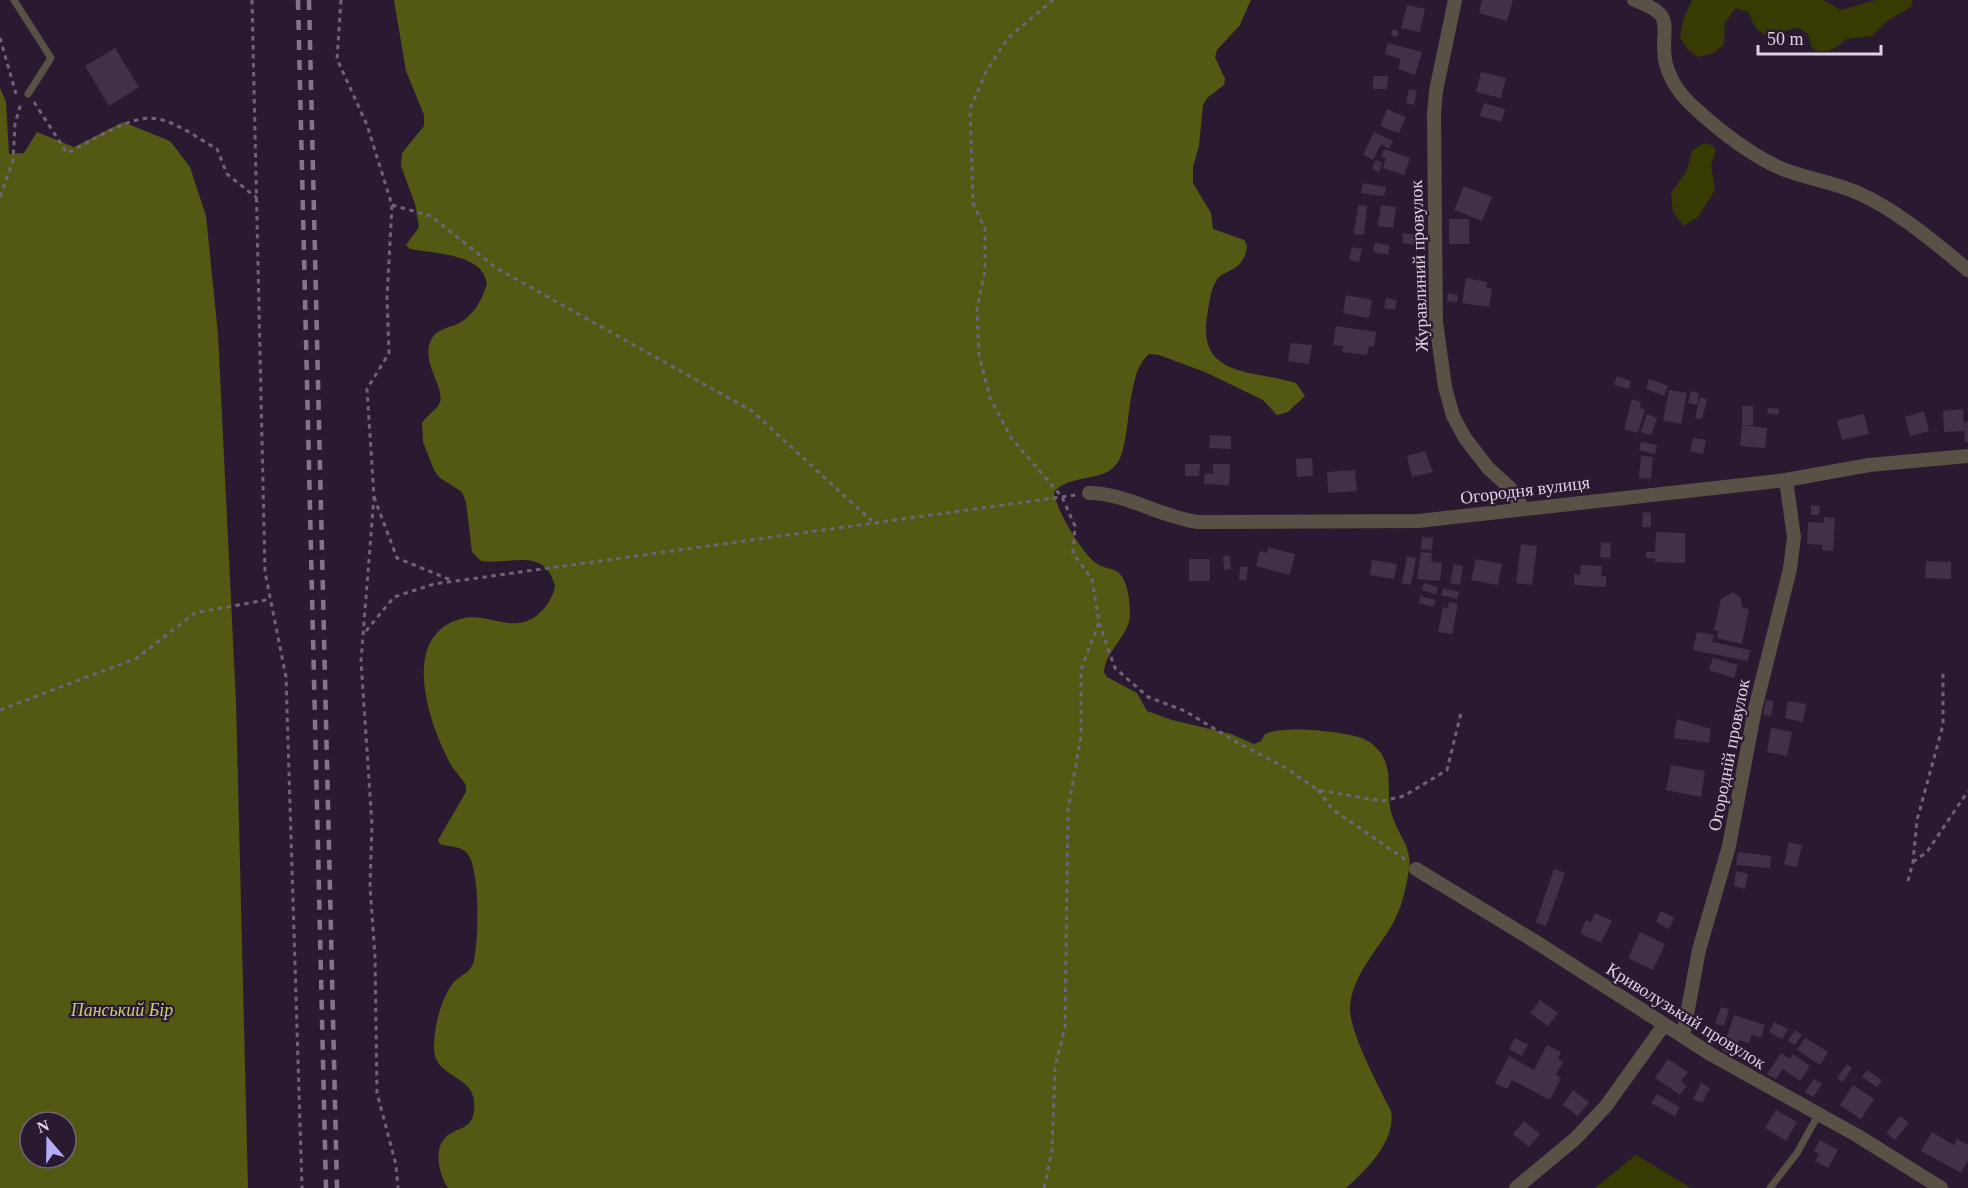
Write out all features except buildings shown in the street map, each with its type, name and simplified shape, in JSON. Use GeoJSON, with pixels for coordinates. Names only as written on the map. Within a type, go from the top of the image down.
{"type":"FeatureCollection","features":[{"type":"Feature","properties":{"kind":"street","name":"Журавлиний провулок"},"geometry":{"type":"LineString","coordinates":[[1455,0],[1436,91],[1434,114],[1435,300],[1440,364],[1454,416],[1465,438],[1488,468],[1509,488],[1522,508]]}},
{"type":"Feature","properties":{"kind":"street"},"geometry":{"type":"LineString","coordinates":[[1634,0],[1651,6],[1661,15],[1666,28],[1665,59],[1669,74],[1679,92],[1732,140],[1778,167],[1828,182],[1870,200],[1919,231],[1968,270]]}},
{"type":"Feature","properties":{"kind":"street","name":"Огородня вулиця"},"geometry":{"type":"LineString","coordinates":[[1089,493],[1109,494],[1178,518],[1209,522],[1418,520],[1786,480],[1869,465],[1968,456]]}},
{"type":"Feature","properties":{"kind":"street","name":"Огородній провулок"},"geometry":{"type":"LineString","coordinates":[[1683,1036],[1699,950],[1729,846],[1756,701],[1790,569],[1794,537],[1786,480]]}},
{"type":"Feature","properties":{"kind":"street","name":"Криволузький провулок"},"geometry":{"type":"LineString","coordinates":[[1416,869],[1773,1091],[1877,1147],[1941,1188]]}},
{"type":"Feature","properties":{"kind":"street"},"geometry":{"type":"LineString","coordinates":[[1516,1188],[1569,1144],[1606,1106],[1664,1024]]}},
{"type":"Feature","properties":{"kind":"lane"},"geometry":{"type":"LineString","coordinates":[[14,0],[51,58],[28,94]]}},
{"type":"Feature","properties":{"kind":"lane"},"geometry":{"type":"LineString","coordinates":[[1770,1188],[1797,1153],[1818,1115]]}},
{"type":"Feature","properties":{"kind":"path"},"geometry":{"type":"LineString","coordinates":[[252,0],[265,572],[286,677],[302,1188]]}},
{"type":"Feature","properties":{"kind":"path"},"geometry":{"type":"LineString","coordinates":[[341,0],[337,59],[368,125],[392,205],[387,298],[389,353],[367,389],[374,496],[361,661],[372,825],[370,886],[375,957],[377,1093],[394,1160],[398,1188]]}},
{"type":"Feature","properties":{"kind":"path"},"geometry":{"type":"LineString","coordinates":[[1053,0],[1008,38],[986,72],[970,109],[973,203],[985,229],[985,270],[977,309],[979,355],[990,398],[1012,439],[1062,497],[1075,526],[1073,553],[1092,579],[1099,622],[1115,668],[1148,698],[1185,711],[1238,743],[1281,765],[1318,790],[1332,809],[1403,857],[1416,869]]}},
{"type":"Feature","properties":{"kind":"path"},"geometry":{"type":"LineString","coordinates":[[0,38],[19,106],[12,161],[0,197]]}},
{"type":"Feature","properties":{"kind":"path"},"geometry":{"type":"LineString","coordinates":[[28,94],[67,153],[132,120],[146,117],[160,119],[217,149],[227,174],[257,198]]}},
{"type":"Feature","properties":{"kind":"path"},"geometry":{"type":"LineString","coordinates":[[392,205],[431,216],[496,268],[752,411],[873,521]]}},
{"type":"Feature","properties":{"kind":"path"},"geometry":{"type":"LineString","coordinates":[[364,632],[394,597],[434,584],[873,521],[1089,493]]}},
{"type":"Feature","properties":{"kind":"path"},"geometry":{"type":"LineString","coordinates":[[374,496],[397,558],[453,581]]}},
{"type":"Feature","properties":{"kind":"path"},"geometry":{"type":"LineString","coordinates":[[0,710],[137,658],[195,613],[271,599]]}},
{"type":"Feature","properties":{"kind":"path"},"geometry":{"type":"LineString","coordinates":[[1044,1188],[1052,1150],[1055,1067],[1065,1027],[1068,810],[1081,736],[1081,670],[1099,622]]}},
{"type":"Feature","properties":{"kind":"path"},"geometry":{"type":"LineString","coordinates":[[1908,882],[1913,862],[1917,820],[1943,725],[1943,671]]}},
{"type":"Feature","properties":{"kind":"path"},"geometry":{"type":"LineString","coordinates":[[1318,790],[1382,801],[1404,796],[1447,770],[1461,713]]}},
{"type":"Feature","properties":{"kind":"path"},"geometry":{"type":"LineString","coordinates":[[1913,862],[1927,852],[1968,791]]}},
{"type":"Feature","properties":{"kind":"shaded area"},"geometry":{"type":"Polygon","coordinates":[[[1692,0],[1823,0],[1841,10],[1876,0],[1913,0],[1911,7],[1887,21],[1872,36],[1846,39],[1835,48],[1826,51],[1812,48],[1808,34],[1799,28],[1773,35],[1762,33],[1755,27],[1748,12],[1736,8],[1725,22],[1724,44],[1714,53],[1698,57],[1689,51],[1680,38],[1683,20],[1692,0]]]}},
{"type":"Feature","properties":{"kind":"shaded area"},"geometry":{"type":"Polygon","coordinates":[[[1704,143],[1712,145],[1716,150],[1711,165],[1715,190],[1698,217],[1684,226],[1673,212],[1671,193],[1687,170],[1692,151],[1704,143]]]}},
{"type":"Feature","properties":{"kind":"shaded area"},"geometry":{"type":"Polygon","coordinates":[[[1636,1155],[1691,1188],[1595,1188],[1636,1155]]]}},
{"type":"Feature","properties":{"kind":"green space"},"geometry":{"type":"Polygon","coordinates":[[[394,0],[1251,0],[1240,25],[1217,50],[1215,57],[1225,79],[1224,85],[1207,98],[1203,105],[1199,146],[1193,167],[1193,183],[1211,213],[1213,229],[1244,240],[1247,245],[1242,261],[1220,277],[1214,285],[1207,317],[1206,337],[1211,352],[1220,362],[1248,373],[1296,383],[1305,396],[1288,412],[1277,415],[1263,400],[1205,372],[1159,355],[1149,354],[1137,373],[1130,401],[1124,445],[1116,465],[1099,475],[1070,482],[1054,492],[1065,521],[1078,543],[1099,565],[1118,572],[1125,582],[1130,604],[1129,622],[1109,656],[1104,672],[1107,677],[1137,693],[1147,711],[1172,720],[1231,734],[1254,744],[1261,741],[1265,734],[1286,730],[1314,730],[1355,736],[1377,748],[1384,758],[1388,774],[1390,808],[1407,847],[1409,869],[1398,911],[1392,925],[1359,976],[1351,998],[1350,1010],[1360,1047],[1391,1111],[1391,1122],[1389,1133],[1378,1154],[1346,1188],[448,1188],[440,1169],[440,1148],[446,1137],[470,1122],[474,1111],[474,1098],[470,1089],[441,1066],[436,1058],[434,1039],[445,996],[454,982],[473,964],[477,940],[477,906],[471,860],[464,850],[440,844],[438,840],[466,792],[466,785],[453,769],[434,727],[424,683],[424,662],[430,644],[441,629],[460,619],[475,617],[512,623],[526,622],[543,610],[551,599],[555,586],[550,574],[543,566],[535,562],[526,560],[481,561],[472,552],[466,502],[462,492],[440,478],[434,470],[423,442],[422,423],[439,405],[441,396],[428,356],[432,338],[440,331],[468,317],[480,302],[487,284],[484,274],[477,266],[467,261],[444,254],[410,249],[406,245],[419,227],[415,204],[401,166],[402,153],[424,126],[424,115],[406,71],[394,0]]]}},
{"type":"Feature","properties":{"kind":"green space","name":"Панський Бір"},"geometry":{"type":"Polygon","coordinates":[[[0,88],[6,102],[9,154],[24,153],[37,132],[74,147],[123,122],[170,141],[190,167],[206,216],[218,334],[236,702],[248,1188],[0,1188],[0,88]]]}},
{"type":"Feature","properties":{"kind":"railway"},"geometry":{"type":"LineString","coordinates":[[298,0],[326,1188]]}},
{"type":"Feature","properties":{"kind":"railway"},"geometry":{"type":"LineString","coordinates":[[309,0],[337,1188]]}}]}
